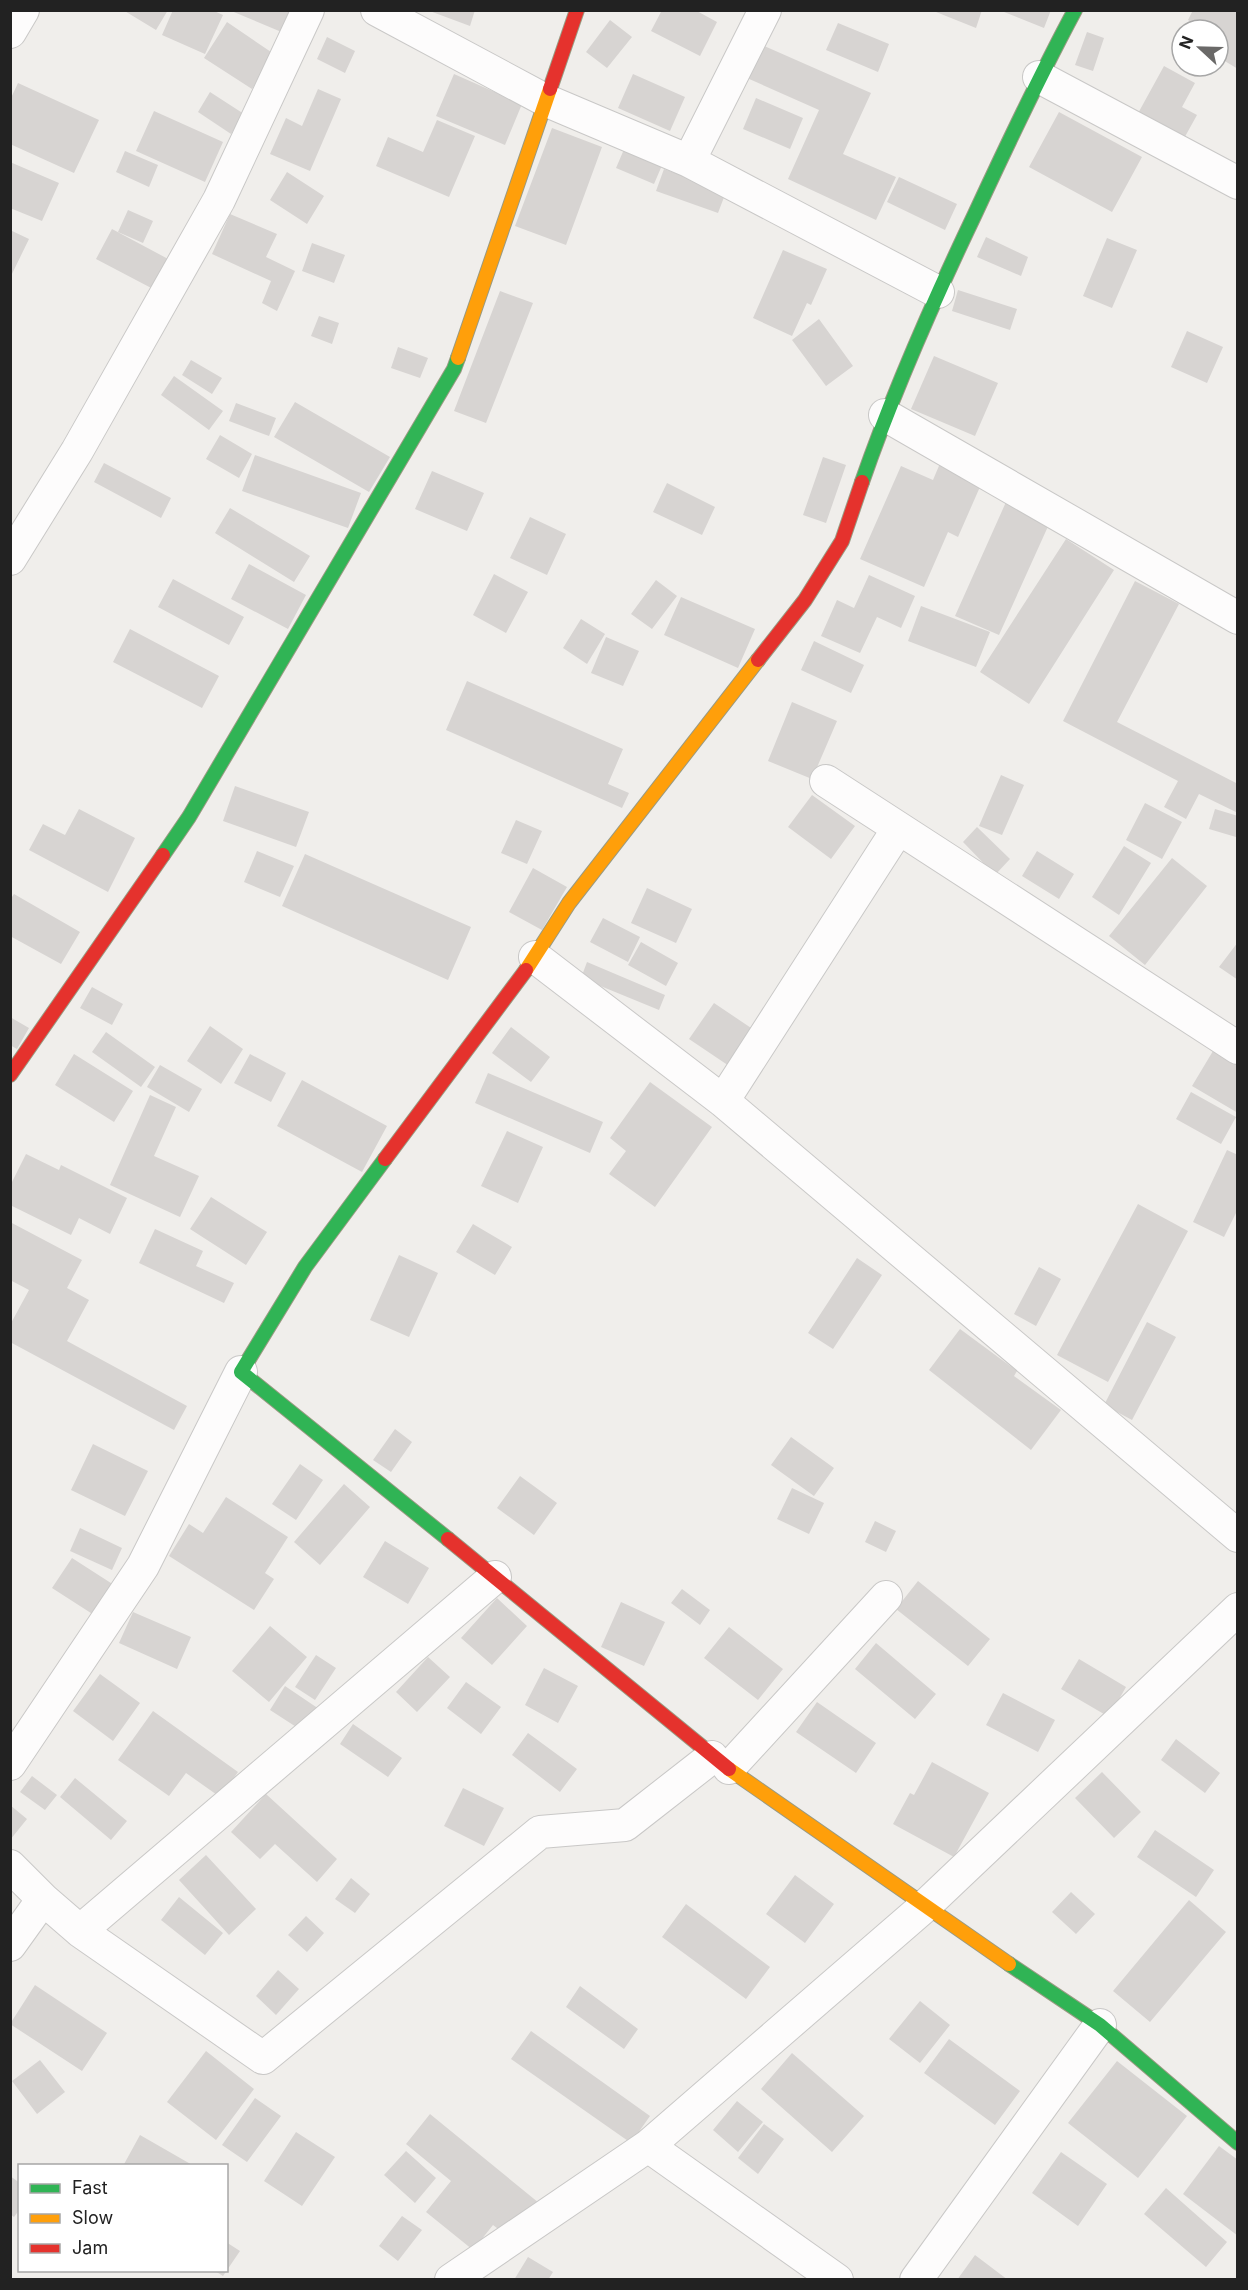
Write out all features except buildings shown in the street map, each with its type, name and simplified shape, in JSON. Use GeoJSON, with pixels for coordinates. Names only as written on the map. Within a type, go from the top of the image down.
{"type":"FeatureCollection","features":[{"type":"Feature","properties":{"kind":"street"},"geometry":{"type":"LineString","coordinates":[[10,32],[23,10]]}},
{"type":"Feature","properties":{"kind":"street"},"geometry":{"type":"LineString","coordinates":[[10,559],[77,451],[219,200],[308,10]]}},
{"type":"Feature","properties":{"kind":"street"},"geometry":{"type":"LineString","coordinates":[[377,10],[545,100],[689,161],[938,292]]}},
{"type":"Feature","properties":{"kind":"street"},"geometry":{"type":"LineString","coordinates":[[10,1075],[189,817],[454,369],[577,10]]}},
{"type":"Feature","properties":{"kind":"street"},"geometry":{"type":"LineString","coordinates":[[689,161],[765,10]]}},
{"type":"Feature","properties":{"kind":"street"},"geometry":{"type":"LineString","coordinates":[[10,1764],[143,1566],[242,1372],[305,1267],[535,957],[569,903],[805,600],[842,541],[885,415],[938,292],[1039,77],[1075,10]]}},
{"type":"Feature","properties":{"kind":"street"},"geometry":{"type":"LineString","coordinates":[[1039,77],[1238,183]]}},
{"type":"Feature","properties":{"kind":"street"},"geometry":{"type":"LineString","coordinates":[[885,415],[1238,618]]}},
{"type":"Feature","properties":{"kind":"street"},"geometry":{"type":"LineString","coordinates":[[826,782],[1238,1048]]}},
{"type":"Feature","properties":{"kind":"street"},"geometry":{"type":"LineString","coordinates":[[723,1101],[897,829]]}},
{"type":"Feature","properties":{"kind":"street"},"geometry":{"type":"LineString","coordinates":[[535,957],[723,1101],[1238,1536]]}},
{"type":"Feature","properties":{"kind":"street"},"geometry":{"type":"LineString","coordinates":[[242,1372],[720,1763],[924,1907],[1100,2025],[1238,2143]]}},
{"type":"Feature","properties":{"kind":"street"},"geometry":{"type":"LineString","coordinates":[[80,1931],[495,1577]]}},
{"type":"Feature","properties":{"kind":"street"},"geometry":{"type":"LineString","coordinates":[[10,1866],[80,1931],[263,2058],[540,1832],[625,1825],[720,1763],[886,1597]]}},
{"type":"Feature","properties":{"kind":"street"},"geometry":{"type":"LineString","coordinates":[[451,2280],[648,2146],[924,1907],[1238,1610]]}},
{"type":"Feature","properties":{"kind":"street"},"geometry":{"type":"LineString","coordinates":[[10,1945],[43,1899]]}},
{"type":"Feature","properties":{"kind":"street"},"geometry":{"type":"LineString","coordinates":[[916,2280],[1100,2025]]}},
{"type":"Feature","properties":{"kind":"street"},"geometry":{"type":"LineString","coordinates":[[648,2146],[837,2280]]}},
{"type":"Feature","properties":{"kind":"traffic: fast"},"geometry":{"type":"LineString","coordinates":[[862,482],[901,380],[944,280],[1075,10]]}},
{"type":"Feature","properties":{"kind":"traffic: fast"},"geometry":{"type":"LineString","coordinates":[[163,855],[189,817],[454,369],[458,358]]}},
{"type":"Feature","properties":{"kind":"traffic: fast"},"geometry":{"type":"LineString","coordinates":[[385,1159],[305,1267],[241,1372],[448,1539]]}},
{"type":"Feature","properties":{"kind":"traffic: fast"},"geometry":{"type":"LineString","coordinates":[[1009,1964],[1100,2025],[1238,2143]]}},
{"type":"Feature","properties":{"kind":"traffic: slow"},"geometry":{"type":"LineString","coordinates":[[458,358],[550,89]]}},
{"type":"Feature","properties":{"kind":"traffic: slow"},"geometry":{"type":"LineString","coordinates":[[526,970],[569,903],[758,660]]}},
{"type":"Feature","properties":{"kind":"traffic: slow"},"geometry":{"type":"LineString","coordinates":[[729,1769],[1009,1964]]}},
{"type":"Feature","properties":{"kind":"traffic: jam"},"geometry":{"type":"LineString","coordinates":[[550,89],[577,10]]}},
{"type":"Feature","properties":{"kind":"traffic: jam"},"geometry":{"type":"LineString","coordinates":[[758,660],[805,600],[842,541],[862,482]]}},
{"type":"Feature","properties":{"kind":"traffic: jam"},"geometry":{"type":"LineString","coordinates":[[10,1075],[163,855]]}},
{"type":"Feature","properties":{"kind":"traffic: jam"},"geometry":{"type":"LineString","coordinates":[[385,1159],[526,970]]}},
{"type":"Feature","properties":{"kind":"traffic: jam"},"geometry":{"type":"LineString","coordinates":[[448,1539],[729,1769]]}}]}
